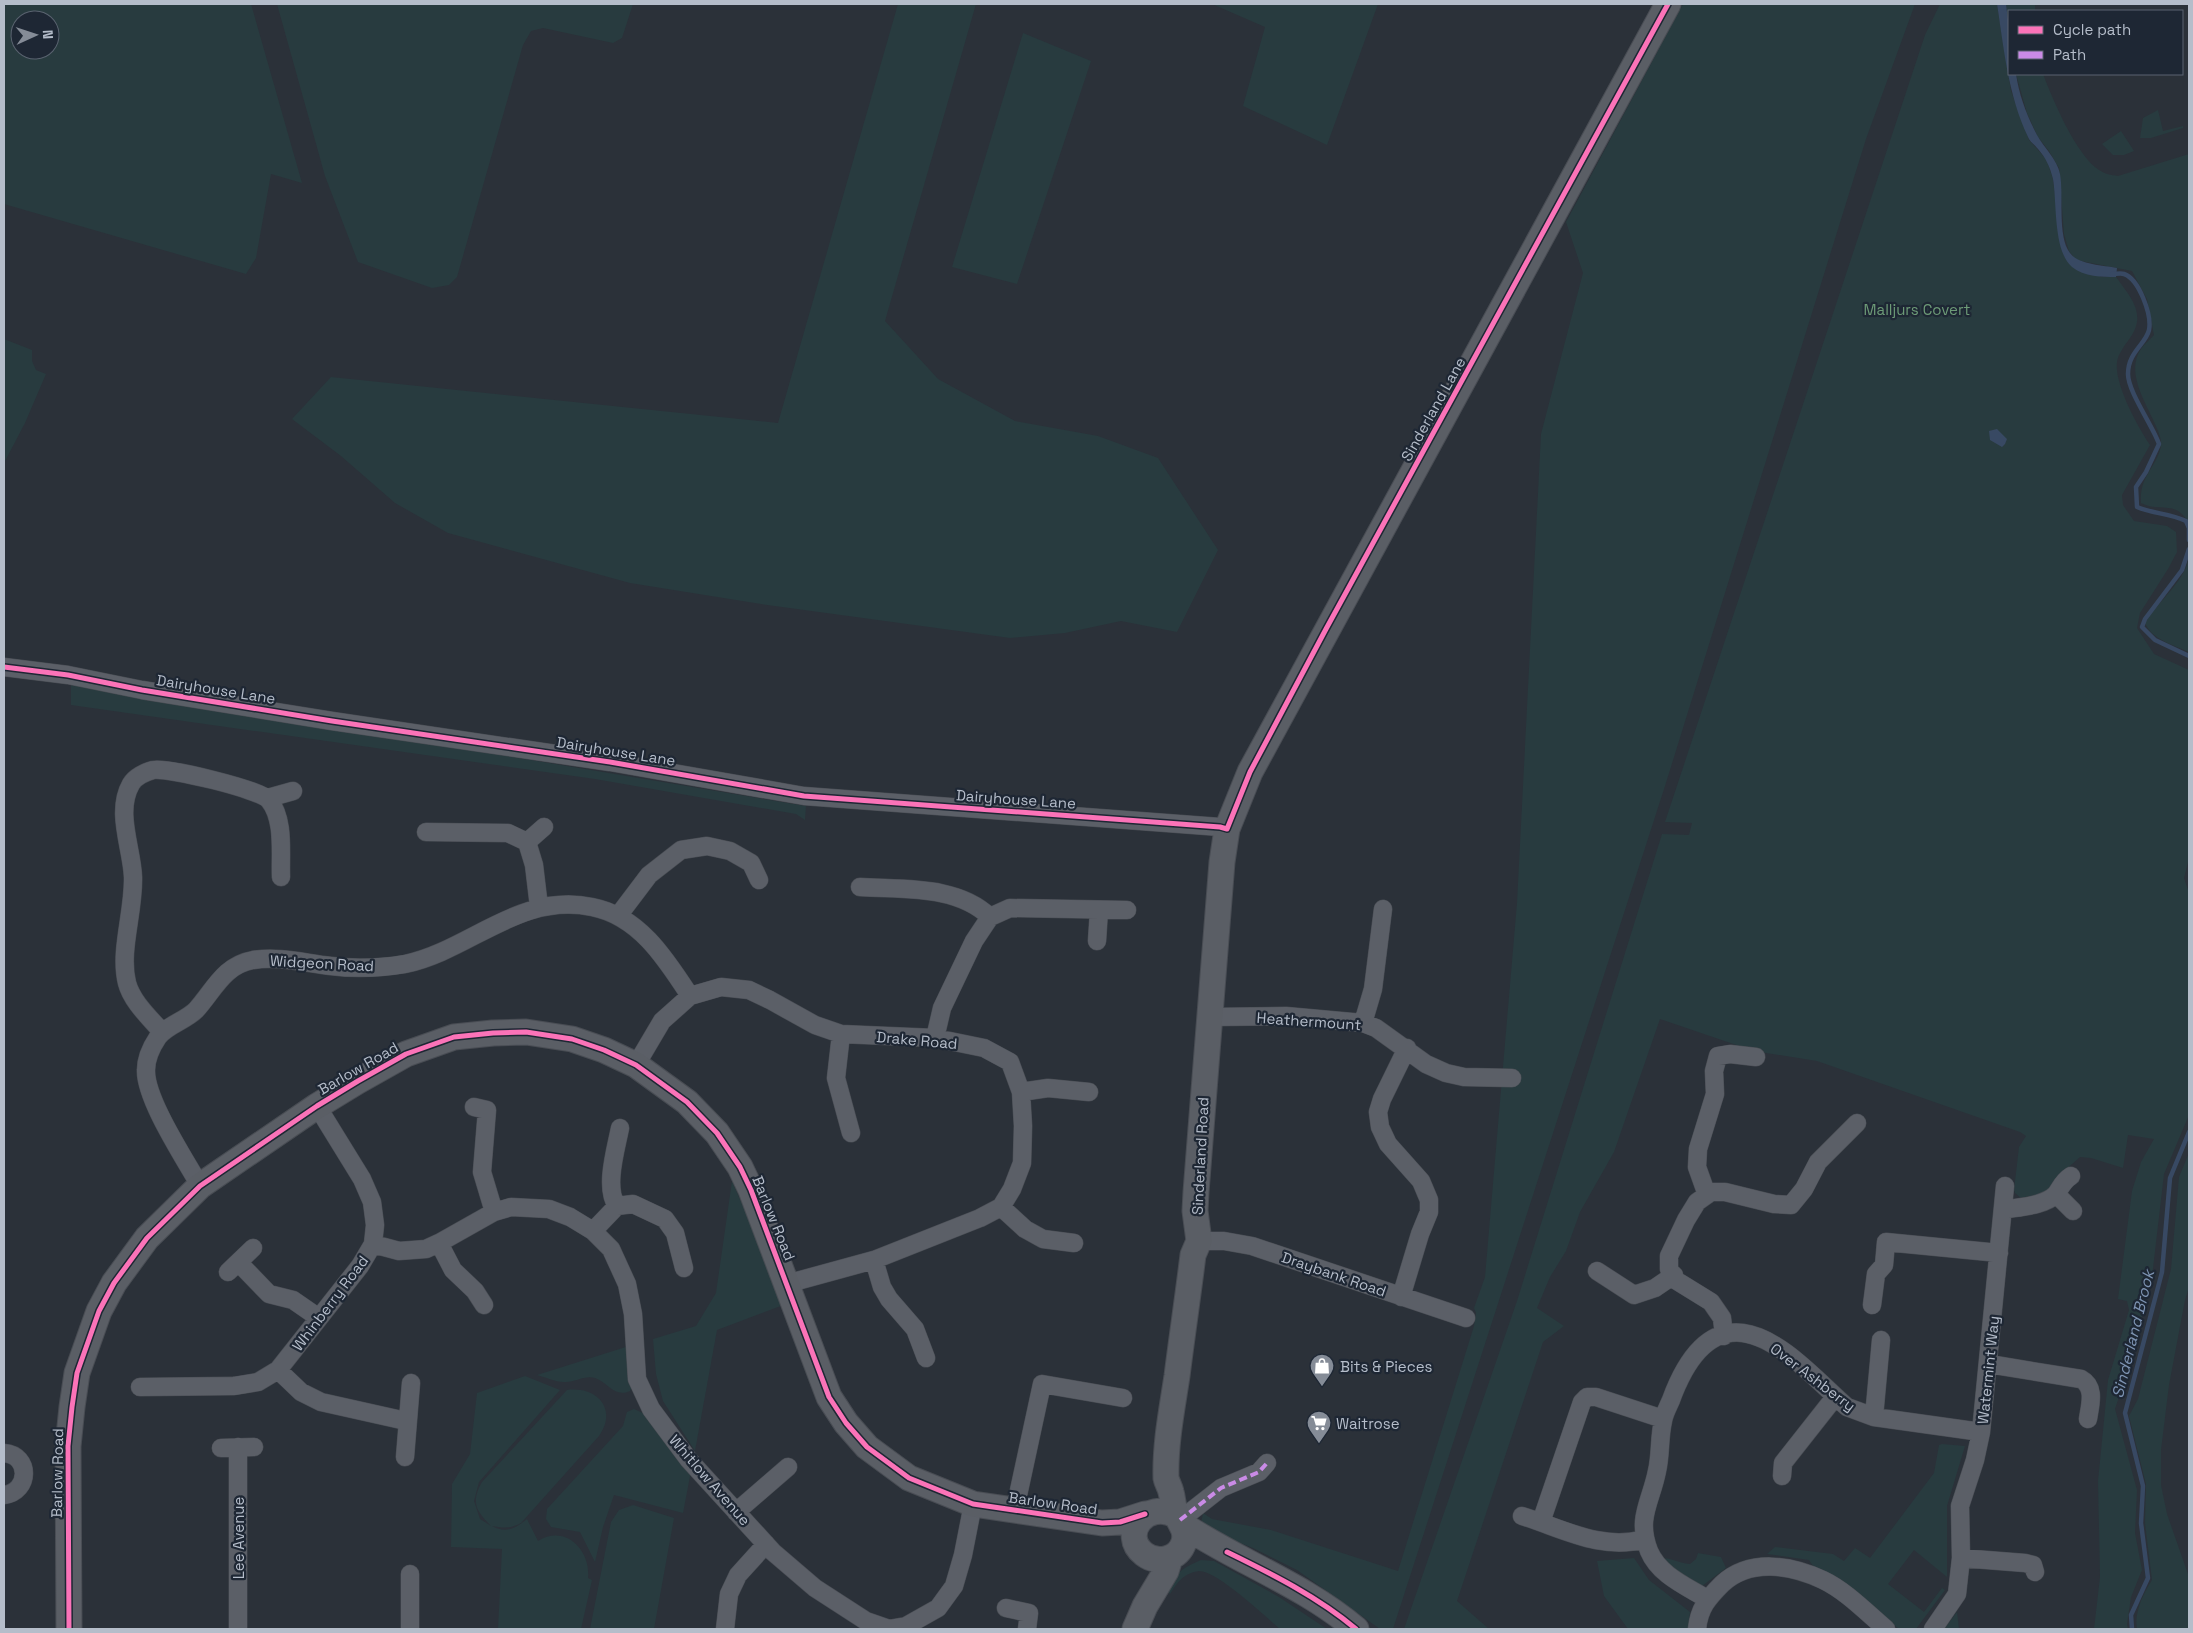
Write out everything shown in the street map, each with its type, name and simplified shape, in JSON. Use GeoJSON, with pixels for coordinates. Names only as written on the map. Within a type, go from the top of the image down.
{"type":"FeatureCollection","features":[{"type":"Feature","properties":{"kind":"street","name":"Sinderland Lane"},"geometry":{"type":"LineString","coordinates":[[1227,829],[1250,772],[1313,654],[1668,4]]}},
{"type":"Feature","properties":{"kind":"street","name":"Dairyhouse Lane"},"geometry":{"type":"LineString","coordinates":[[4,667],[75,676],[142,690],[332,721],[610,762],[804,796],[1033,812],[1227,829]]}},
{"type":"Feature","properties":{"kind":"street"},"geometry":{"type":"LineString","coordinates":[[162,1032],[141,1009],[128,986],[124,972],[124,958],[132,910],[133,876],[124,802],[131,783],[141,774],[153,770],[170,770],[249,790],[268,798],[278,814],[281,877]]}},
{"type":"Feature","properties":{"kind":"street"},"geometry":{"type":"LineString","coordinates":[[268,798],[293,791]]}},
{"type":"Feature","properties":{"kind":"street"},"geometry":{"type":"LineString","coordinates":[[527,842],[544,827]]}},
{"type":"Feature","properties":{"kind":"street","name":"Sinderland Road"},"geometry":{"type":"LineString","coordinates":[[1144,1606],[1146,1579],[1135,1530],[1138,1523],[1149,1513],[1166,1480],[1172,1412],[1193,1256],[1199,1241],[1195,1211],[1196,1192],[1222,862],[1227,829]]}},
{"type":"Feature","properties":{"kind":"street"},"geometry":{"type":"LineString","coordinates":[[426,832],[508,833],[527,842],[534,865],[540,907]]}},
{"type":"Feature","properties":{"kind":"street"},"geometry":{"type":"LineString","coordinates":[[618,916],[649,875],[681,850],[707,846],[730,852],[751,863],[759,880]]}},
{"type":"Feature","properties":{"kind":"street"},"geometry":{"type":"LineString","coordinates":[[860,887],[948,893],[978,906],[990,917]]}},
{"type":"Feature","properties":{"kind":"street","name":"Widgeon Road"},"geometry":{"type":"LineString","coordinates":[[200,1186],[147,1086],[146,1069],[149,1055],[162,1032],[194,1011],[216,983],[233,967],[252,960],[278,959],[341,967],[368,968],[405,964],[448,950],[510,917],[540,907],[558,904],[592,907],[618,916],[644,934],[690,996]]}},
{"type":"Feature","properties":{"kind":"street"},"geometry":{"type":"LineString","coordinates":[[935,1038],[942,1008],[974,941],[990,917],[1010,908],[1127,910]]}},
{"type":"Feature","properties":{"kind":"street"},"geometry":{"type":"LineString","coordinates":[[1363,1023],[1373,989],[1384,909]]}},
{"type":"Feature","properties":{"kind":"street"},"geometry":{"type":"LineString","coordinates":[[1097,941],[1099,910]]}},
{"type":"Feature","properties":{"kind":"street","name":"Drake Road"},"geometry":{"type":"LineString","coordinates":[[636,1065],[662,1021],[690,996],[721,987],[749,990],[815,1025],[841,1034],[935,1038],[984,1048],[1010,1062],[1021,1092],[1023,1126],[1022,1163],[1012,1189],[1001,1208]]}},
{"type":"Feature","properties":{"kind":"street","name":"Heathermount"},"geometry":{"type":"LineString","coordinates":[[1210,1017],[1286,1016],[1363,1023],[1376,1028],[1407,1048],[1426,1064],[1446,1073],[1464,1077],[1512,1078]]}},
{"type":"Feature","properties":{"kind":"street","name":"Barlow Road"},"geometry":{"type":"LineString","coordinates":[[69,1629],[68,1446],[77,1373],[99,1311],[114,1283],[147,1238],[200,1186],[317,1106],[406,1054],[454,1037],[526,1032],[572,1039],[604,1050],[636,1065],[686,1102],[716,1133],[740,1167],[763,1219],[829,1397],[846,1423],[867,1447],[909,1478],[973,1504],[1102,1523],[1120,1522],[1149,1513]]}},
{"type":"Feature","properties":{"kind":"street"},"geometry":{"type":"LineString","coordinates":[[841,1034],[836,1078],[851,1132]]}},
{"type":"Feature","properties":{"kind":"street"},"geometry":{"type":"LineString","coordinates":[[1401,1297],[1420,1234],[1429,1212],[1428,1200],[1421,1181],[1388,1144],[1380,1128],[1378,1112],[1382,1099],[1407,1048]]}},
{"type":"Feature","properties":{"kind":"street"},"geometry":{"type":"LineString","coordinates":[[1707,1195],[1697,1167],[1698,1149],[1714,1094],[1714,1071],[1718,1056],[1730,1054],[1756,1057]]}},
{"type":"Feature","properties":{"kind":"street"},"geometry":{"type":"LineString","coordinates":[[1021,1092],[1048,1088],[1089,1092]]}},
{"type":"Feature","properties":{"kind":"street","name":"Whinberry Road"},"geometry":{"type":"LineString","coordinates":[[140,1387],[234,1386],[258,1382],[278,1370],[360,1266],[373,1244],[375,1224],[372,1202],[362,1179],[317,1106]]}},
{"type":"Feature","properties":{"kind":"street"},"geometry":{"type":"LineString","coordinates":[[474,1107],[487,1110],[482,1172],[494,1212]]}},
{"type":"Feature","properties":{"kind":"street"},"geometry":{"type":"LineString","coordinates":[[1724,1336],[1722,1318],[1712,1302],[1678,1281],[1669,1269],[1669,1256],[1697,1202],[1711,1192],[1725,1192],[1774,1204],[1791,1205],[1804,1189],[1818,1162],[1857,1123]]}},
{"type":"Feature","properties":{"kind":"street"},"geometry":{"type":"LineString","coordinates":[[617,1206],[612,1198],[612,1166],[620,1128]]}},
{"type":"Feature","properties":{"kind":"street"},"geometry":{"type":"LineString","coordinates":[[2003,1210],[2039,1202],[2056,1194],[2065,1180],[2071,1176]]}},
{"type":"Feature","properties":{"kind":"street","name":"Watermint Way"},"geometry":{"type":"LineString","coordinates":[[1934,1629],[1956,1596],[1961,1554],[1960,1506],[1982,1432],[2005,1186]]}},
{"type":"Feature","properties":{"kind":"street"},"geometry":{"type":"LineString","coordinates":[[2056,1194],[2073,1211]]}},
{"type":"Feature","properties":{"kind":"street"},"geometry":{"type":"LineString","coordinates":[[593,1231],[617,1206],[633,1204],[665,1219],[675,1233],[684,1268]]}},
{"type":"Feature","properties":{"kind":"street","name":"Whitlow Avenue"},"geometry":{"type":"LineString","coordinates":[[373,1244],[399,1251],[413,1251],[439,1244],[494,1212],[511,1207],[549,1209],[570,1217],[593,1231],[612,1250],[627,1284],[633,1314],[638,1379],[652,1409],[689,1460],[766,1544],[815,1588],[866,1621],[888,1629],[906,1628],[938,1608],[954,1586],[963,1555],[973,1504]]}},
{"type":"Feature","properties":{"kind":"street"},"geometry":{"type":"LineString","coordinates":[[786,1284],[874,1260],[1001,1208],[1025,1229],[1043,1239],[1074,1242]]}},
{"type":"Feature","properties":{"kind":"street","name":"Draybank Road"},"geometry":{"type":"LineString","coordinates":[[1199,1241],[1224,1241],[1252,1246],[1466,1318]]}},
{"type":"Feature","properties":{"kind":"street"},"geometry":{"type":"LineString","coordinates":[[1872,1305],[1876,1274],[1884,1265],[1886,1242],[1999,1253]]}},
{"type":"Feature","properties":{"kind":"street"},"geometry":{"type":"LineString","coordinates":[[439,1244],[453,1270],[475,1291],[484,1305]]}},
{"type":"Feature","properties":{"kind":"street"},"geometry":{"type":"LineString","coordinates":[[253,1248],[233,1268],[269,1294],[293,1300],[319,1318]]}},
{"type":"Feature","properties":{"kind":"street"},"geometry":{"type":"LineString","coordinates":[[874,1260],[882,1287],[889,1299],[915,1329],[926,1358]]}},
{"type":"Feature","properties":{"kind":"street"},"geometry":{"type":"LineString","coordinates":[[1597,1271],[1634,1295],[1655,1288],[1674,1275]]}},
{"type":"Feature","properties":{"kind":"street","name":"Over Ashberry"},"geometry":{"type":"LineString","coordinates":[[1707,1599],[1657,1566],[1645,1539],[1644,1515],[1656,1479],[1663,1419],[1687,1363],[1710,1341],[1724,1336],[1743,1333],[1770,1343],[1788,1354],[1847,1407],[1874,1417],[1982,1432]]}},
{"type":"Feature","properties":{"kind":"street"},"geometry":{"type":"LineString","coordinates":[[1874,1417],[1881,1340]]}},
{"type":"Feature","properties":{"kind":"street"},"geometry":{"type":"LineString","coordinates":[[1989,1364],[2081,1379],[2086,1382],[2091,1393],[2088,1418]]}},
{"type":"Feature","properties":{"kind":"street"},"geometry":{"type":"LineString","coordinates":[[278,1370],[301,1392],[321,1402],[406,1421]]}},
{"type":"Feature","properties":{"kind":"street"},"geometry":{"type":"LineString","coordinates":[[405,1457],[406,1421],[411,1383]]}},
{"type":"Feature","properties":{"kind":"street"},"geometry":{"type":"LineString","coordinates":[[1015,1509],[1042,1384],[1123,1398]]}},
{"type":"Feature","properties":{"kind":"street"},"geometry":{"type":"LineString","coordinates":[[1541,1522],[1582,1402],[1587,1397],[1596,1397],[1663,1419]]}},
{"type":"Feature","properties":{"kind":"street"},"geometry":{"type":"LineString","coordinates":[[1782,1476],[1784,1463],[1835,1397]]}},
{"type":"Feature","properties":{"kind":"street","name":"Lee Avenue"},"geometry":{"type":"LineString","coordinates":[[238,1447],[238,1629]]}},
{"type":"Feature","properties":{"kind":"street"},"geometry":{"type":"LineString","coordinates":[[4,1453],[20,1460],[24,1472],[21,1486],[16,1491],[4,1495]]}},
{"type":"Feature","properties":{"kind":"street"},"geometry":{"type":"LineString","coordinates":[[1180,1520],[1221,1488],[1259,1472],[1267,1463]]}},
{"type":"Feature","properties":{"kind":"street"},"geometry":{"type":"LineString","coordinates":[[736,1512],[788,1467]]}},
{"type":"Feature","properties":{"kind":"street","name":"Sinderland Road"},"geometry":{"type":"LineString","coordinates":[[1135,1629],[1144,1606],[1164,1575],[1172,1557],[1183,1544],[1185,1537],[1166,1480]]}},
{"type":"Feature","properties":{"kind":"street"},"geometry":{"type":"LineString","coordinates":[[1149,1513],[1163,1510],[1227,1552],[1313,1598],[1355,1628]]}},
{"type":"Feature","properties":{"kind":"street"},"geometry":{"type":"LineString","coordinates":[[1522,1516],[1600,1542],[1624,1543],[1645,1539]]}},
{"type":"Feature","properties":{"kind":"street","name":"Barlow Road"},"geometry":{"type":"LineString","coordinates":[[1102,1523],[1123,1534],[1139,1549]]}},
{"type":"Feature","properties":{"kind":"street"},"geometry":{"type":"LineString","coordinates":[[724,1629],[730,1594],[735,1581],[738,1575],[766,1544]]}},
{"type":"Feature","properties":{"kind":"street"},"geometry":{"type":"LineString","coordinates":[[1139,1549],[1150,1558],[1159,1560],[1200,1548],[1227,1552]]}},
{"type":"Feature","properties":{"kind":"street"},"geometry":{"type":"LineString","coordinates":[[1961,1554],[2026,1563],[2032,1565],[2035,1572]]}},
{"type":"Feature","properties":{"kind":"street"},"geometry":{"type":"LineString","coordinates":[[1698,1629],[1701,1610],[1707,1599],[1738,1573],[1761,1567],[1780,1567],[1824,1580],[1858,1604],[1886,1629]]}},
{"type":"Feature","properties":{"kind":"street"},"geometry":{"type":"LineString","coordinates":[[410,1574],[410,1629]]}},
{"type":"Feature","properties":{"kind":"street"},"geometry":{"type":"LineString","coordinates":[[1006,1608],[1029,1613],[1027,1629]]}},
{"type":"Feature","properties":{"kind":"green space"},"geometry":{"type":"Polygon","coordinates":[[[4,4],[251,4],[302,183],[271,174],[256,258],[246,274],[4,204],[4,4]]]}},
{"type":"Feature","properties":{"kind":"green space"},"geometry":{"type":"Polygon","coordinates":[[[277,4],[633,4],[622,38],[613,43],[543,28],[531,31],[523,45],[457,277],[449,285],[432,288],[358,262],[325,176],[277,4]]]}},
{"type":"Feature","properties":{"kind":"green space"},"geometry":{"type":"Polygon","coordinates":[[[898,4],[976,4],[885,321],[938,379],[1015,421],[1098,436],[1158,458],[1218,550],[1177,632],[1121,621],[1065,633],[1010,638],[761,604],[630,583],[448,533],[395,503],[341,456],[292,419],[331,377],[778,423],[898,4]]]}},
{"type":"Feature","properties":{"kind":"green space"},"geometry":{"type":"Polygon","coordinates":[[[1212,4],[1378,4],[1327,145],[1243,106],[1265,27],[1212,4]]]}},
{"type":"Feature","properties":{"kind":"green space"},"geometry":{"type":"Polygon","coordinates":[[[1683,4],[1915,4],[1866,139],[1665,786],[1393,1629],[1380,1629],[1297,1570],[1253,1548],[1210,1531],[1201,1523],[1203,1513],[1212,1519],[1271,1530],[1398,1571],[1474,1326],[1476,1313],[1474,1308],[1485,1277],[1517,903],[1541,434],[1583,273],[1566,222],[1683,4]]]}},
{"type":"Feature","properties":{"kind":"green space","name":"Malljurs Covert"},"geometry":{"type":"Polygon","coordinates":[[[1940,4],[1997,4],[2011,91],[2029,140],[2047,160],[2053,179],[2061,246],[2065,257],[2101,277],[2116,277],[2135,306],[2137,321],[2135,329],[2119,356],[2117,371],[2128,405],[2150,445],[2122,495],[2123,505],[2134,521],[2167,526],[2176,532],[2177,552],[2140,613],[2137,628],[2154,654],[2189,670],[2189,858],[2184,878],[2189,893],[2189,1115],[2164,1174],[2152,1277],[2129,1367],[2115,1409],[2137,1490],[2135,1533],[2142,1570],[2131,1597],[2128,1629],[2094,1629],[2100,1577],[2098,1481],[2108,1380],[2129,1310],[2127,1301],[2118,1299],[2132,1191],[2141,1162],[2154,1139],[2128,1135],[2123,1168],[2091,1158],[2080,1157],[2063,1172],[2050,1192],[2021,1198],[2014,1190],[2019,1147],[2026,1136],[2020,1132],[1817,1061],[1754,1051],[1660,1019],[1614,1152],[1580,1212],[1566,1251],[1550,1277],[1537,1308],[1564,1326],[1543,1342],[1457,1601],[1489,1629],[1404,1629],[1517,1301],[1662,834],[1689,835],[1692,823],[1665,822],[1925,35],[1940,4]]]}},
{"type":"Feature","properties":{"kind":"green space"},"geometry":{"type":"Polygon","coordinates":[[[2006,4],[2035,4],[2035,10],[2008,10],[2008,20],[2006,4]]]}},
{"type":"Feature","properties":{"kind":"green space"},"geometry":{"type":"Polygon","coordinates":[[[1023,33],[1091,61],[1017,284],[952,267],[1023,33]]]}},
{"type":"Feature","properties":{"kind":"green space"},"geometry":{"type":"Polygon","coordinates":[[[2016,75],[2043,75],[2059,112],[2074,140],[2090,163],[2099,170],[2118,176],[2189,154],[2189,523],[2178,511],[2141,503],[2145,479],[2156,460],[2161,446],[2158,432],[2142,397],[2135,367],[2142,347],[2154,335],[2147,299],[2132,271],[2076,260],[2069,251],[2064,234],[2059,168],[2038,137],[2027,113],[2016,75]]]}},
{"type":"Feature","properties":{"kind":"green space"},"geometry":{"type":"Polygon","coordinates":[[[2158,110],[2163,131],[2183,126],[2183,128],[2151,138],[2140,138],[2143,118],[2158,110]]]}},
{"type":"Feature","properties":{"kind":"green space"},"geometry":{"type":"Polygon","coordinates":[[[2121,131],[2134,151],[2124,155],[2113,155],[2102,144],[2121,131]]]}},
{"type":"Feature","properties":{"kind":"green space"},"geometry":{"type":"Polygon","coordinates":[[[4,339],[32,350],[32,361],[36,370],[46,374],[25,423],[4,463],[4,339]]]}},
{"type":"Feature","properties":{"kind":"green space"},"geometry":{"type":"Polygon","coordinates":[[[2189,556],[2189,652],[2158,638],[2148,629],[2145,623],[2183,574],[2189,556]]]}},
{"type":"Feature","properties":{"kind":"green space"},"geometry":{"type":"Polygon","coordinates":[[[71,683],[806,806],[805,820],[796,814],[595,779],[71,705],[71,683]]]}},
{"type":"Feature","properties":{"kind":"green space"},"geometry":{"type":"Polygon","coordinates":[[[2189,1153],[2189,1287],[2169,1385],[2161,1450],[2161,1485],[2167,1514],[2189,1577],[2189,1626],[2188,1629],[2137,1629],[2136,1623],[2140,1604],[2152,1580],[2145,1523],[2146,1484],[2129,1416],[2138,1399],[2171,1269],[2179,1177],[2189,1153]]]}},
{"type":"Feature","properties":{"kind":"green space"},"geometry":{"type":"Polygon","coordinates":[[[732,1181],[786,1304],[717,1330],[695,1451],[663,1401],[656,1374],[653,1339],[696,1326],[716,1293],[732,1181]]]}},
{"type":"Feature","properties":{"kind":"green space"},"geometry":{"type":"Polygon","coordinates":[[[629,1346],[633,1384],[630,1391],[624,1393],[620,1393],[600,1380],[591,1377],[564,1382],[537,1375],[629,1346]]]}},
{"type":"Feature","properties":{"kind":"green space"},"geometry":{"type":"Polygon","coordinates":[[[525,1376],[560,1390],[479,1482],[474,1501],[480,1519],[491,1526],[477,1507],[476,1496],[482,1482],[567,1390],[587,1392],[601,1401],[606,1417],[599,1436],[521,1523],[506,1528],[492,1526],[502,1530],[511,1529],[519,1525],[527,1519],[538,1541],[558,1536],[566,1538],[581,1550],[588,1568],[588,1578],[592,1580],[581,1629],[498,1629],[502,1549],[451,1547],[452,1484],[470,1454],[477,1393],[525,1376]]]}},
{"type":"Feature","properties":{"kind":"green space"},"geometry":{"type":"Polygon","coordinates":[[[634,1409],[645,1414],[691,1471],[683,1513],[614,1495],[603,1527],[595,1562],[580,1532],[551,1527],[546,1519],[547,1509],[623,1426],[627,1412],[634,1409]]]}},
{"type":"Feature","properties":{"kind":"green space"},"geometry":{"type":"Polygon","coordinates":[[[1939,1445],[1965,1446],[1947,1506],[1947,1577],[1914,1550],[1888,1584],[1924,1612],[1942,1588],[1945,1590],[1916,1629],[1899,1629],[1863,1601],[1837,1577],[1820,1572],[1809,1560],[1767,1554],[1775,1547],[1833,1554],[1844,1561],[1855,1548],[1870,1558],[1934,1473],[1939,1445]]]}},
{"type":"Feature","properties":{"kind":"green space"},"geometry":{"type":"Polygon","coordinates":[[[633,1505],[674,1518],[654,1629],[590,1629],[611,1522],[619,1510],[633,1505]]]}},
{"type":"Feature","properties":{"kind":"green space"},"geometry":{"type":"Polygon","coordinates":[[[1698,1553],[1721,1557],[1726,1568],[1702,1586],[1694,1584],[1661,1558],[1690,1564],[1696,1559],[1698,1553]]]}},
{"type":"Feature","properties":{"kind":"green space"},"geometry":{"type":"Polygon","coordinates":[[[1634,1558],[1649,1580],[1690,1612],[1688,1629],[1628,1629],[1604,1596],[1597,1561],[1634,1558]]]}},
{"type":"Feature","properties":{"kind":"green space"},"geometry":{"type":"Polygon","coordinates":[[[1201,1560],[1214,1561],[1279,1597],[1327,1629],[1280,1629],[1241,1595],[1217,1578],[1199,1571],[1185,1576],[1178,1582],[1170,1594],[1166,1590],[1180,1572],[1201,1560]]]}},
{"type":"Feature","properties":{"kind":"green space"},"geometry":{"type":"Polygon","coordinates":[[[1957,1612],[1959,1629],[1944,1629],[1957,1612]]]}},
{"type":"Feature","properties":{"kind":"water"},"geometry":{"type":"Polygon","coordinates":[[[1997,4],[2006,4],[2008,20],[2008,72],[1997,4]]]}},
{"type":"Feature","properties":{"kind":"water"},"geometry":{"type":"Polygon","coordinates":[[[2009,75],[2016,75],[2021,98],[2030,120],[2040,140],[2056,163],[2060,174],[2062,226],[2066,246],[2070,253],[2079,260],[2117,268],[2116,277],[2093,276],[2082,273],[2072,267],[2066,260],[2057,226],[2053,179],[2041,152],[2029,139],[2021,121],[2009,75]]]}},
{"type":"Feature","properties":{"kind":"water"},"geometry":{"type":"Polygon","coordinates":[[[1997,429],[2007,439],[2002,447],[1990,440],[1989,431],[1997,429]]]}},
{"type":"Feature","properties":{"kind":"waterway","name":"Sinderland Brook"},"geometry":{"type":"LineString","coordinates":[[2112,274],[2124,274],[2135,283],[2143,298],[2149,323],[2147,335],[2131,360],[2128,374],[2132,390],[2159,444],[2146,472],[2136,487],[2137,507],[2186,521],[2189,528],[2189,540]]}},
{"type":"Feature","properties":{"kind":"waterway","name":"Sinderland Brook"},"geometry":{"type":"LineString","coordinates":[[2189,549],[2182,570],[2145,619],[2142,627],[2155,640],[2189,656]]}},
{"type":"Feature","properties":{"kind":"waterway","name":"Sinderland Brook"},"geometry":{"type":"LineString","coordinates":[[2132,1629],[2131,1615],[2148,1578],[2141,1523],[2143,1486],[2125,1413],[2162,1272],[2170,1178],[2189,1132]]}},
{"type":"Feature","properties":{"kind":"marked path"},"geometry":{"type":"LineString","coordinates":[[1180,1520],[1221,1488],[1259,1472],[1267,1463]]}},
{"type":"Feature","properties":{"kind":"cycle path"},"geometry":{"type":"LineString","coordinates":[[4,667],[68,675],[142,690],[332,721],[610,762],[804,796],[1227,829],[1250,772],[1326,629],[1668,4]]}},
{"type":"Feature","properties":{"kind":"cycle path"},"geometry":{"type":"LineString","coordinates":[[69,1629],[68,1446],[72,1407],[77,1373],[99,1311],[114,1283],[147,1238],[200,1186],[317,1106],[358,1081],[406,1054],[454,1037],[526,1032],[572,1039],[604,1050],[636,1065],[687,1102],[717,1133],[740,1167],[751,1190],[829,1397],[846,1423],[867,1447],[909,1478],[973,1504],[1102,1523],[1120,1522],[1145,1514]]}},
{"type":"Feature","properties":{"kind":"cycle path"},"geometry":{"type":"LineString","coordinates":[[1227,1552],[1310,1596],[1356,1629]]}},
{"type":"Feature","properties":{"kind":"place","name":"Bits & Pieces"},"geometry":{"type":"Point","coordinates":[1322,1387]}},
{"type":"Feature","properties":{"kind":"place","name":"Waitrose"},"geometry":{"type":"Point","coordinates":[1319,1444]}}]}
